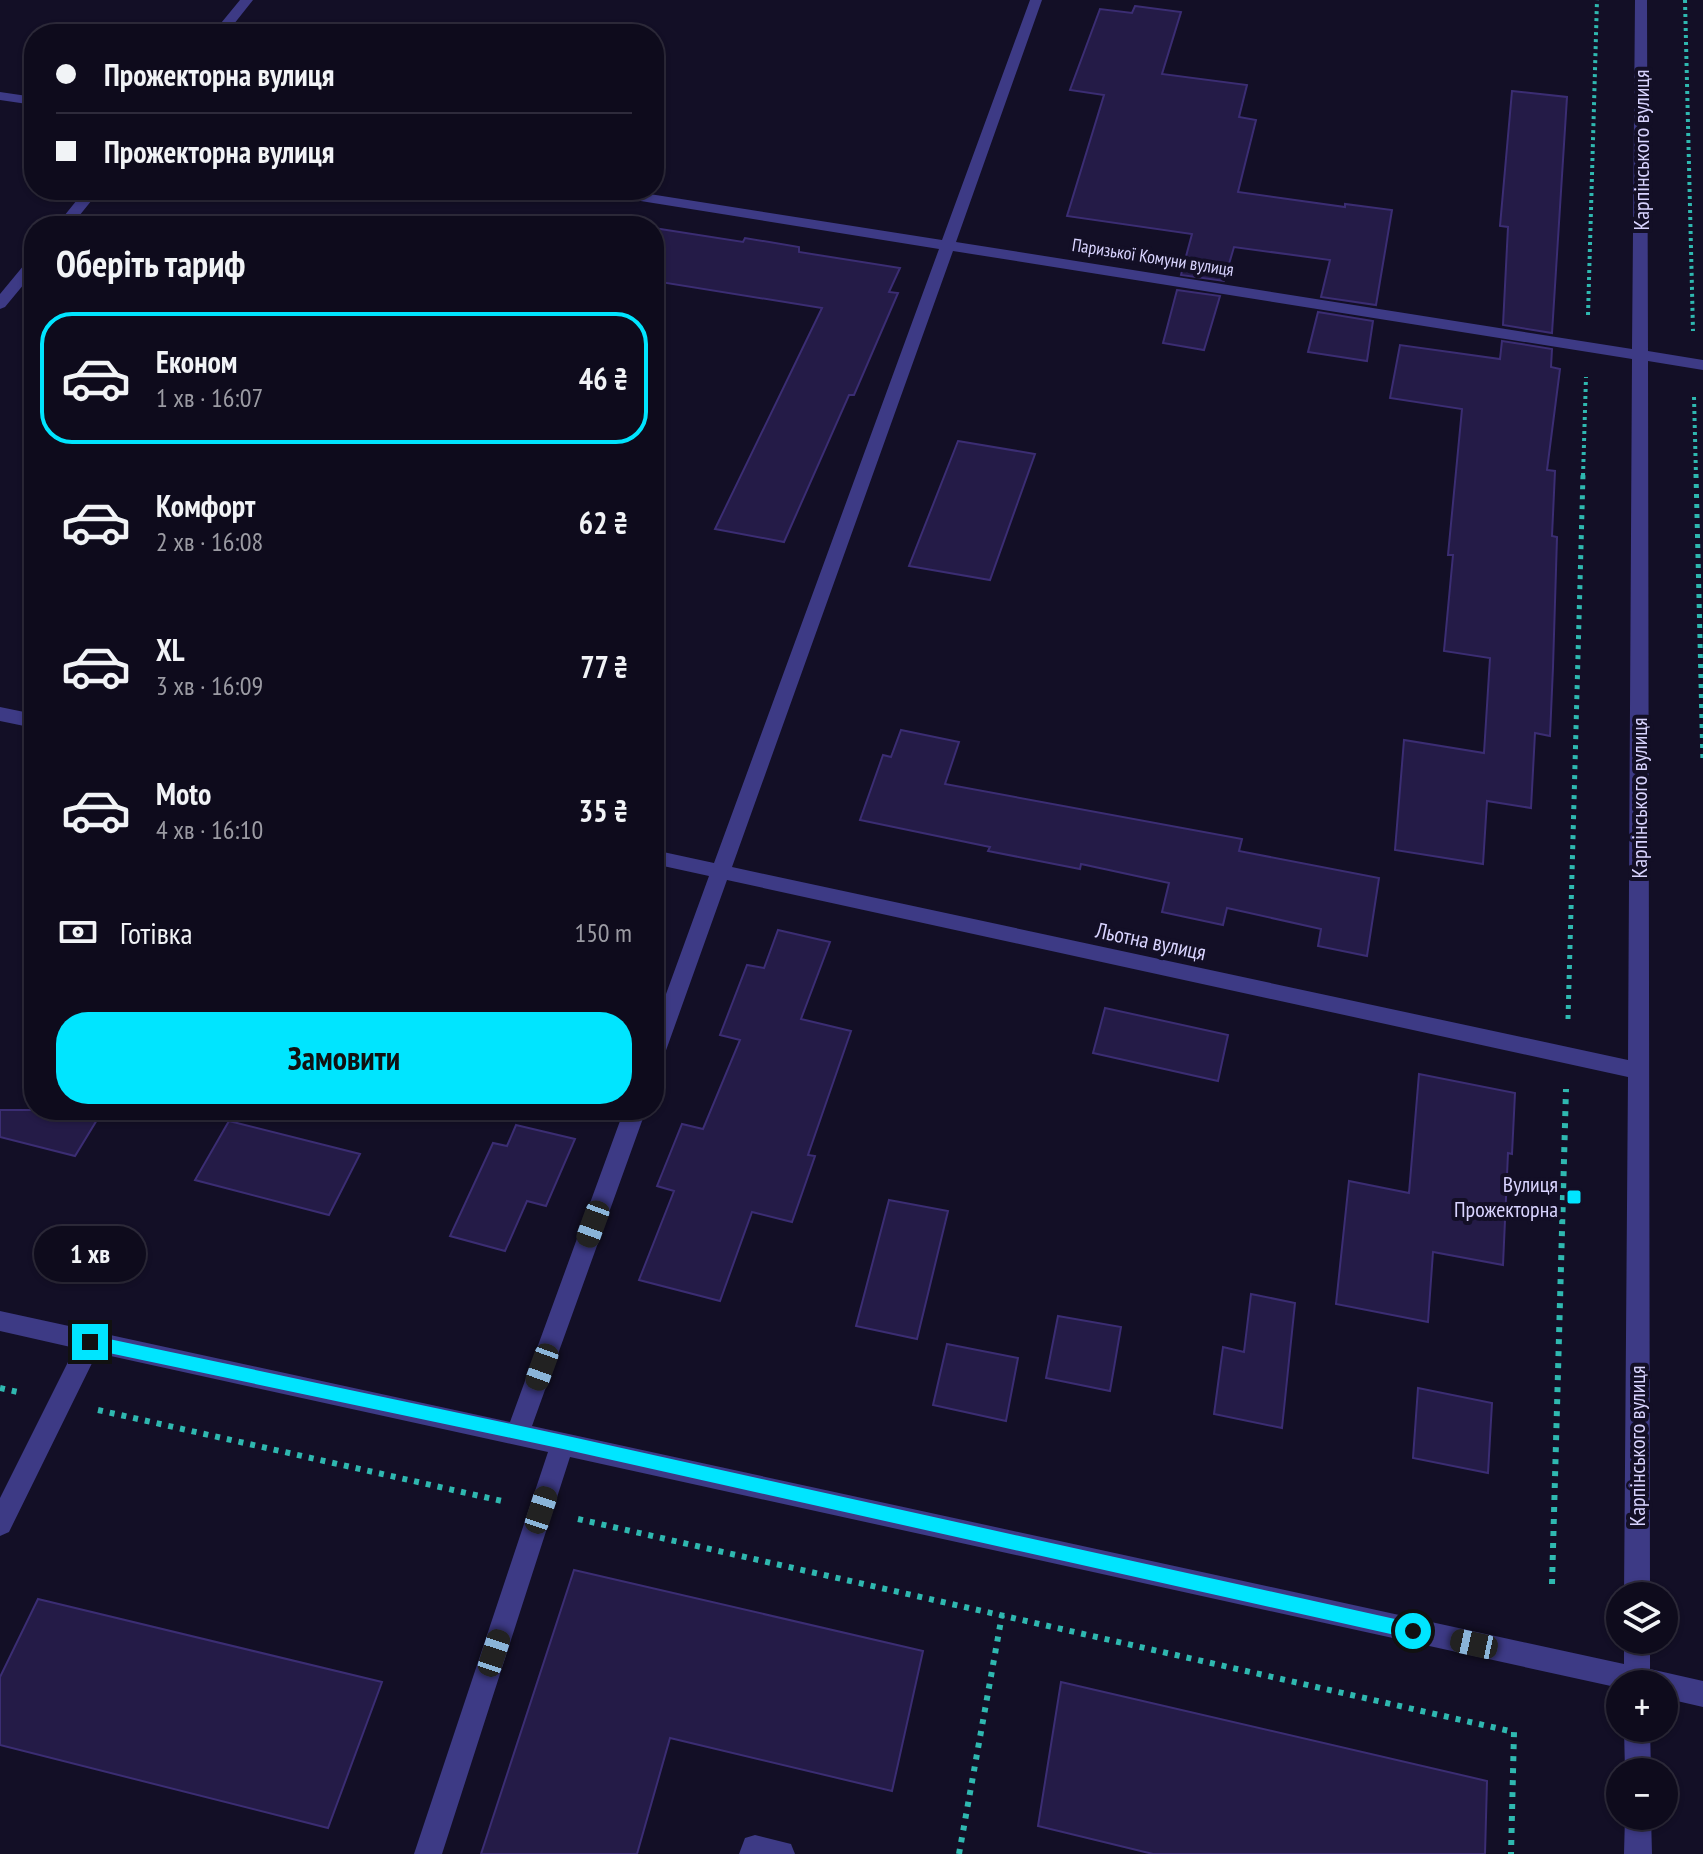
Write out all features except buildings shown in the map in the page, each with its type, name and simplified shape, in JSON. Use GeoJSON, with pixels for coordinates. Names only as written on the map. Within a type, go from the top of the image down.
{"type":"FeatureCollection","features":[{"type":"Feature","properties":{"kind":"street"},"geometry":{"type":"LineString","coordinates":[[227,24],[247,0]]}},
{"type":"Feature","properties":{"kind":"street"},"geometry":{"type":"LineString","coordinates":[[664,1028],[1036,0]]}},
{"type":"Feature","properties":{"kind":"street","name":"Карпінського вулиця"},"geometry":{"type":"LineString","coordinates":[[1637,1582],[1641,0]]}},
{"type":"Feature","properties":{"kind":"street"},"geometry":{"type":"LineString","coordinates":[[0,96],[24,100]]}},
{"type":"Feature","properties":{"kind":"street"},"geometry":{"type":"LineString","coordinates":[[71,216],[85,200]]}},
{"type":"Feature","properties":{"kind":"street","name":"Паризької Комуни вулиця"},"geometry":{"type":"LineString","coordinates":[[661,200],[1703,365]]}},
{"type":"Feature","properties":{"kind":"street"},"geometry":{"type":"LineString","coordinates":[[0,304],[24,274]]}},
{"type":"Feature","properties":{"kind":"street"},"geometry":{"type":"LineString","coordinates":[[0,714],[24,719]]}},
{"type":"Feature","properties":{"kind":"street","name":"Льотна вулиця"},"geometry":{"type":"LineString","coordinates":[[664,859],[1638,1071]]}},
{"type":"Feature","properties":{"kind":"street"},"geometry":{"type":"LineString","coordinates":[[518,1433],[631,1120]]}},
{"type":"Feature","properties":{"kind":"street"},"geometry":{"type":"LineString","coordinates":[[0,1321],[563,1442],[1606,1673]]}},
{"type":"Feature","properties":{"kind":"street"},"geometry":{"type":"LineString","coordinates":[[0,1524],[90,1342]]}},
{"type":"Feature","properties":{"kind":"street"},"geometry":{"type":"LineString","coordinates":[[428,1854],[563,1442]]}},
{"type":"Feature","properties":{"kind":"street"},"geometry":{"type":"LineString","coordinates":[[1678,1689],[1703,1694]]}},
{"type":"Feature","properties":{"kind":"street"},"geometry":{"type":"LineString","coordinates":[[1638,1830],[1638,1854]]}},
{"type":"Feature","properties":{"kind":"street"},"geometry":{"type":"LineString","coordinates":[[753,1854],[755,1848],[781,1854]]}},
{"type":"Feature","properties":{"kind":"path"},"geometry":{"type":"LineString","coordinates":[[1552,1584],[1597,0]]}},
{"type":"Feature","properties":{"kind":"path"},"geometry":{"type":"LineString","coordinates":[[0,1388],[1514,1732],[1511,1854]]}},
{"type":"Feature","properties":{"kind":"path"},"geometry":{"type":"LineString","coordinates":[[959,1854],[1002,1615]]}},
{"type":"Feature","properties":{"kind":"place","name":"Вулиця Прожекторна"},"geometry":{"type":"Point","coordinates":[1574,1197]}},
{"type":"Feature","properties":{"kind":"route"},"geometry":{"type":"LineString","coordinates":[[90,1342],[563,1442],[1413,1631]]}}]}
